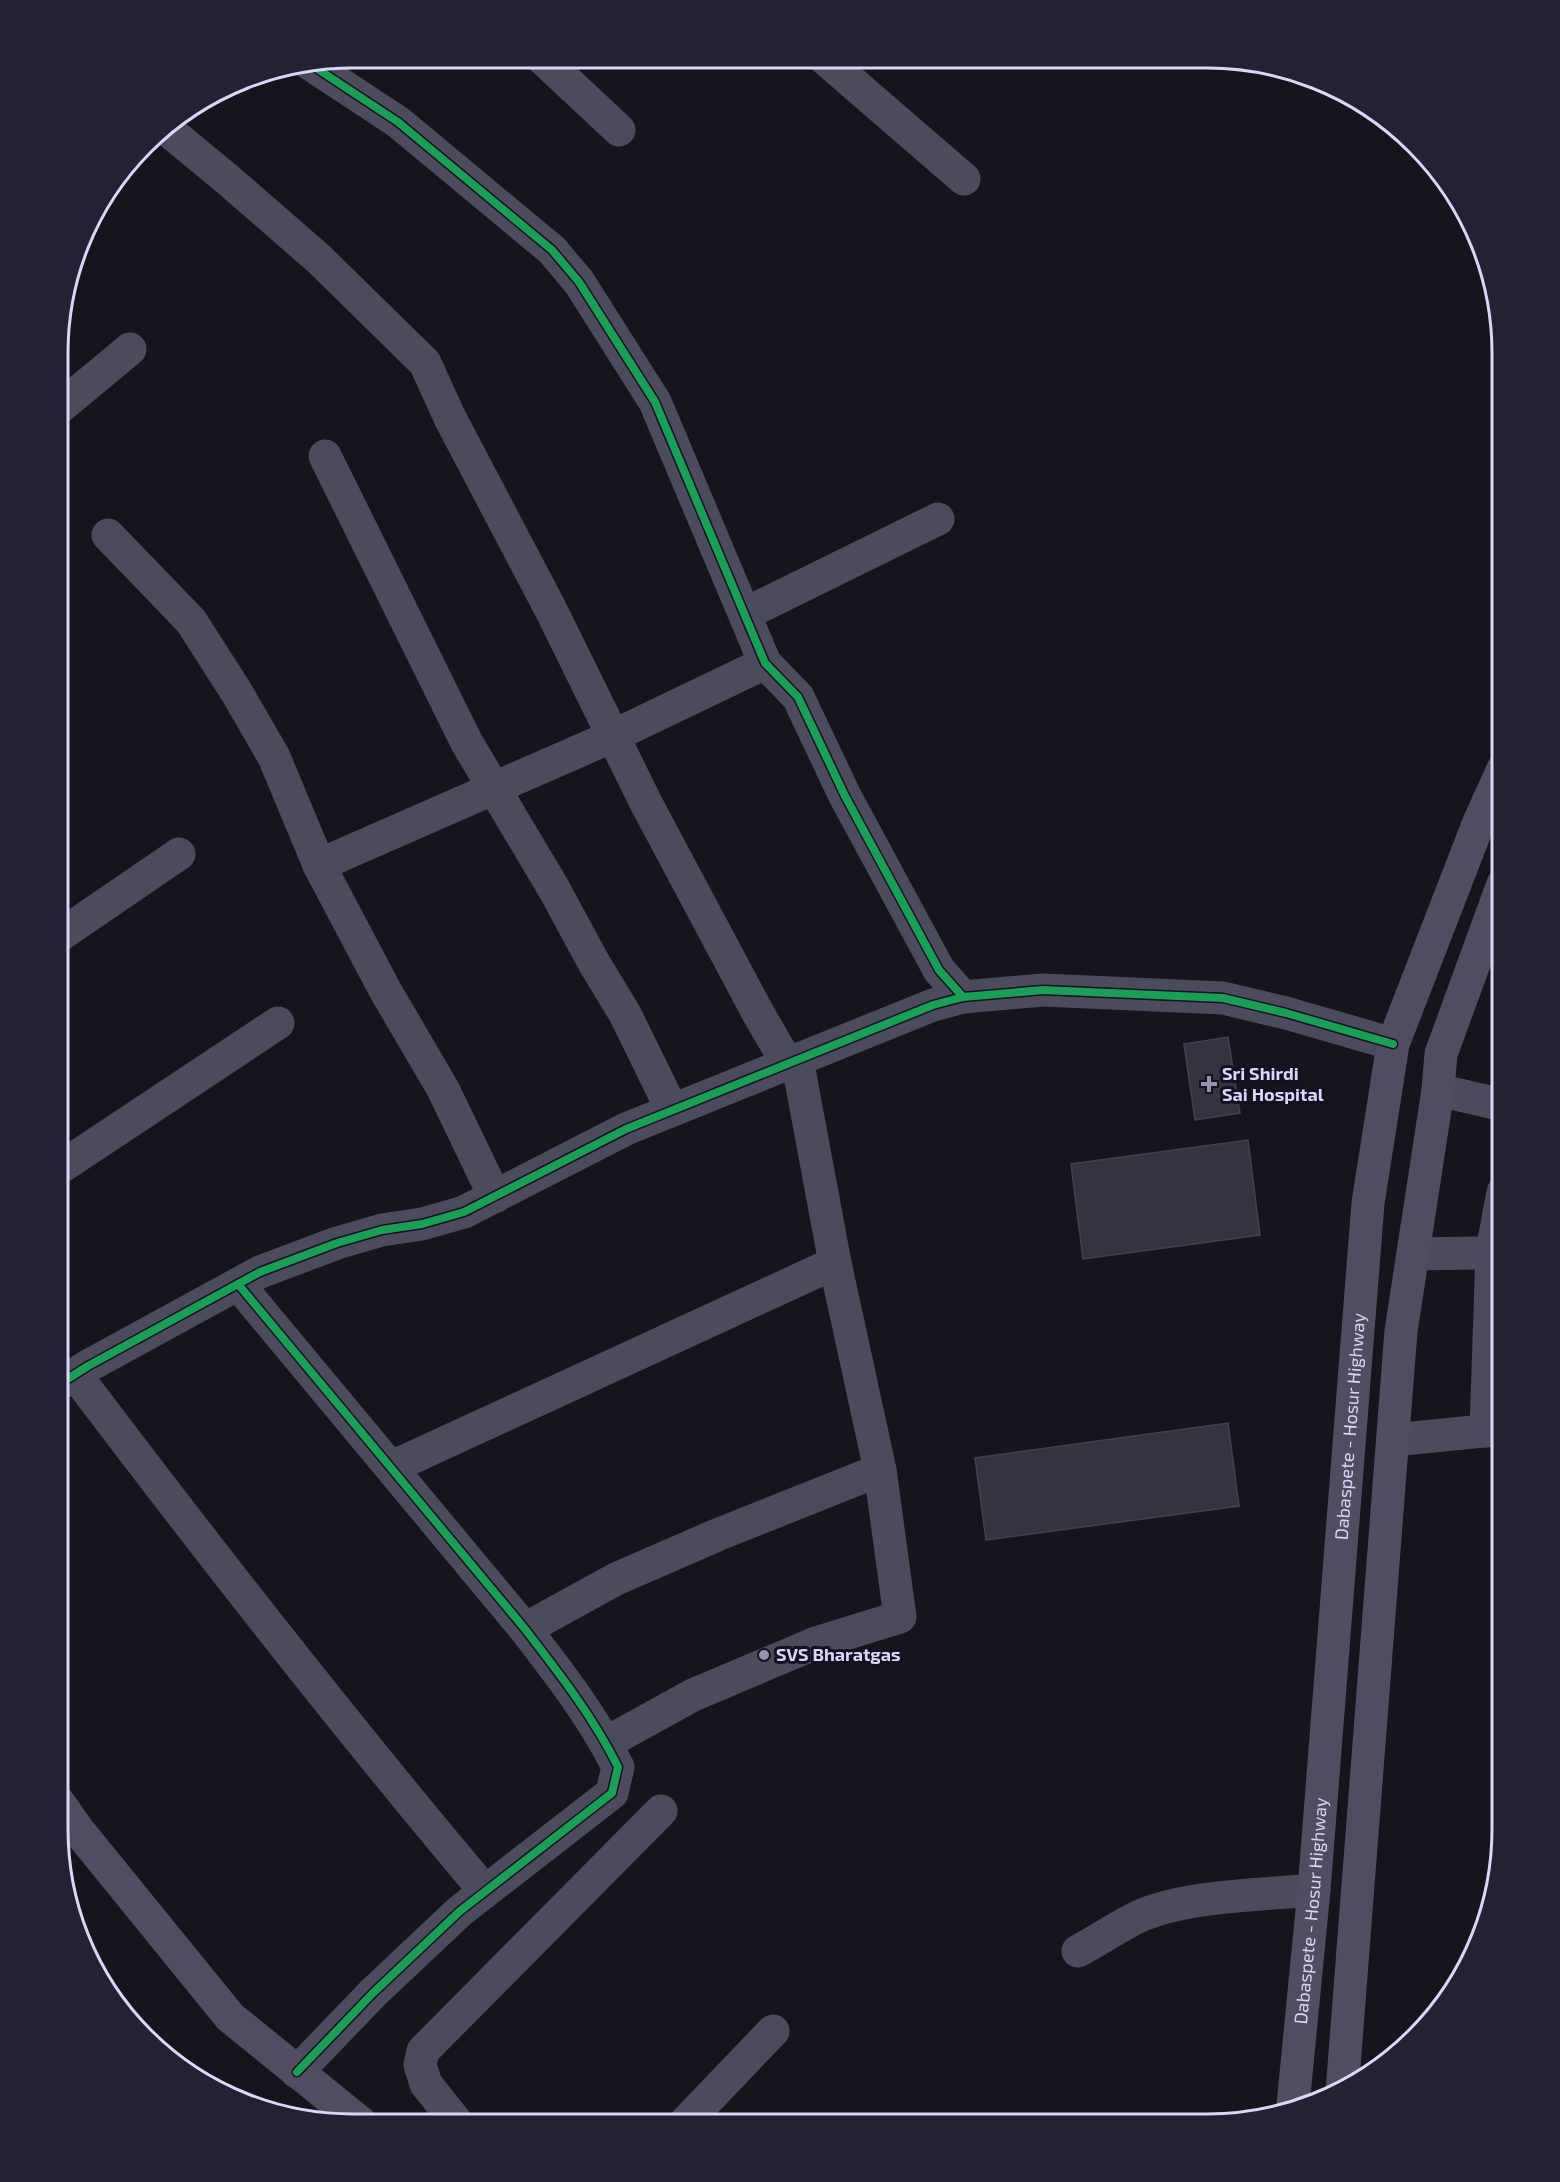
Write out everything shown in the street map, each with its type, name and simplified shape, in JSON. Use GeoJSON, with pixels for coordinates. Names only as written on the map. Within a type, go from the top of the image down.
{"type":"FeatureCollection","features":[{"type":"Feature","properties":{"kind":"main road","name":"Dabaspete - Hosur Highway"},"geometry":{"type":"LineString","coordinates":[[1293,2101],[1314,1890],[1368,1203],[1393,1044],[1492,793]]}},
{"type":"Feature","properties":{"kind":"main road"},"geometry":{"type":"LineString","coordinates":[[1343,2080],[1401,1331],[1438,1090],[1441,1054],[1492,914]]}},
{"type":"Feature","properties":{"kind":"main road"},"geometry":{"type":"LineString","coordinates":[[1393,1044],[1441,1054]]}},
{"type":"Feature","properties":{"kind":"main road"},"geometry":{"type":"LineString","coordinates":[[68,1816],[230,2018],[350,2114]]}},
{"type":"Feature","properties":{"kind":"street"},"geometry":{"type":"LineString","coordinates":[[553,68],[619,130]]}},
{"type":"Feature","properties":{"kind":"street"},"geometry":{"type":"LineString","coordinates":[[835,68],[964,180]]}},
{"type":"Feature","properties":{"kind":"street"},"geometry":{"type":"LineString","coordinates":[[319,70],[398,122],[552,250],[579,282],[655,402],[765,663],[798,697],[845,796],[939,970],[963,997]]}},
{"type":"Feature","properties":{"kind":"street"},"geometry":{"type":"LineString","coordinates":[[171,133],[319,259],[425,363],[450,418],[551,609],[613,736],[752,1003],[792,1061],[880,1470],[900,1617],[816,1643],[693,1695],[606,1743]]}},
{"type":"Feature","properties":{"kind":"street"},"geometry":{"type":"LineString","coordinates":[[68,401],[130,349]]}},
{"type":"Feature","properties":{"kind":"street"},"geometry":{"type":"LineString","coordinates":[[325,456],[462,732],[625,1014],[672,1110]]}},
{"type":"Feature","properties":{"kind":"street"},"geometry":{"type":"LineString","coordinates":[[745,614],[938,519]]}},
{"type":"Feature","properties":{"kind":"street"},"geometry":{"type":"LineString","coordinates":[[108,535],[191,621],[274,757],[319,865],[385,990],[443,1089],[495,1197]]}},
{"type":"Feature","properties":{"kind":"street"},"geometry":{"type":"LineString","coordinates":[[319,865],[613,736],[765,663]]}},
{"type":"Feature","properties":{"kind":"street"},"geometry":{"type":"LineString","coordinates":[[68,929],[179,854]]}},
{"type":"Feature","properties":{"kind":"street"},"geometry":{"type":"LineString","coordinates":[[68,1379],[260,1272],[337,1243],[382,1230],[422,1224],[464,1212],[626,1129],[933,1005],[963,997],[1043,990],[1223,998],[1286,1013],[1393,1044]]}},
{"type":"Feature","properties":{"kind":"street"},"geometry":{"type":"LineString","coordinates":[[68,1162],[278,1023]]}},
{"type":"Feature","properties":{"kind":"street"},"geometry":{"type":"LineString","coordinates":[[1438,1090],[1492,1102]]}},
{"type":"Feature","properties":{"kind":"street"},"geometry":{"type":"LineString","coordinates":[[1413,1254],[1492,1251]]}},
{"type":"Feature","properties":{"kind":"street"},"geometry":{"type":"LineString","coordinates":[[392,1467],[835,1263]]}},
{"type":"Feature","properties":{"kind":"street"},"geometry":{"type":"LineString","coordinates":[[238,1284],[525,1629],[560,1675],[606,1743],[618,1767],[612,1792],[460,1911],[373,1993],[297,2072]]}},
{"type":"Feature","properties":{"kind":"street"},"geometry":{"type":"LineString","coordinates":[[68,1382],[204,1544],[312,1681],[485,1891]]}},
{"type":"Feature","properties":{"kind":"street"},"geometry":{"type":"LineString","coordinates":[[1393,1440],[1492,1430]]}},
{"type":"Feature","properties":{"kind":"street"},"geometry":{"type":"LineString","coordinates":[[525,1629],[616,1579],[717,1535],[880,1470]]}},
{"type":"Feature","properties":{"kind":"street"},"geometry":{"type":"LineString","coordinates":[[450,2114],[426,2084],[420,2065],[423,2051],[661,1811]]}},
{"type":"Feature","properties":{"kind":"street"},"geometry":{"type":"LineString","coordinates":[[1078,1951],[1142,1916],[1176,1906],[1229,1898],[1314,1890]]}},
{"type":"Feature","properties":{"kind":"street"},"geometry":{"type":"LineString","coordinates":[[694,2114],[773,2031]]}},
{"type":"Feature","properties":{"kind":"building"},"geometry":{"type":"Polygon","coordinates":[[[1228,1037],[1240,1113],[1195,1120],[1184,1044],[1228,1037]]]}},
{"type":"Feature","properties":{"kind":"building"},"geometry":{"type":"Polygon","coordinates":[[[1248,1140],[1260,1235],[1083,1259],[1071,1164],[1248,1140]]]}},
{"type":"Feature","properties":{"kind":"building"},"geometry":{"type":"Polygon","coordinates":[[[1228,1423],[1239,1506],[986,1540],[975,1458],[1228,1423]]]}},
{"type":"Feature","properties":{"kind":"cycle path"},"geometry":{"type":"LineString","coordinates":[[319,70],[398,122],[552,250],[579,282],[655,402],[765,663],[798,697],[845,796],[939,970],[963,997]]}},
{"type":"Feature","properties":{"kind":"cycle path"},"geometry":{"type":"LineString","coordinates":[[68,1379],[260,1272],[337,1243],[382,1230],[422,1224],[464,1212],[626,1129],[933,1005],[963,997],[1043,990],[1223,998],[1286,1013],[1393,1044]]}},
{"type":"Feature","properties":{"kind":"cycle path"},"geometry":{"type":"LineString","coordinates":[[238,1284],[525,1629],[587,1713],[618,1767],[612,1793],[460,1911],[373,1993],[297,2072]]}},
{"type":"Feature","properties":{"kind":"place","name":"Sri Shirdi Sai Hospital"},"geometry":{"type":"Point","coordinates":[1209,1084]}},
{"type":"Feature","properties":{"kind":"place","name":"SVS Bharatgas"},"geometry":{"type":"Point","coordinates":[764,1655]}}]}
